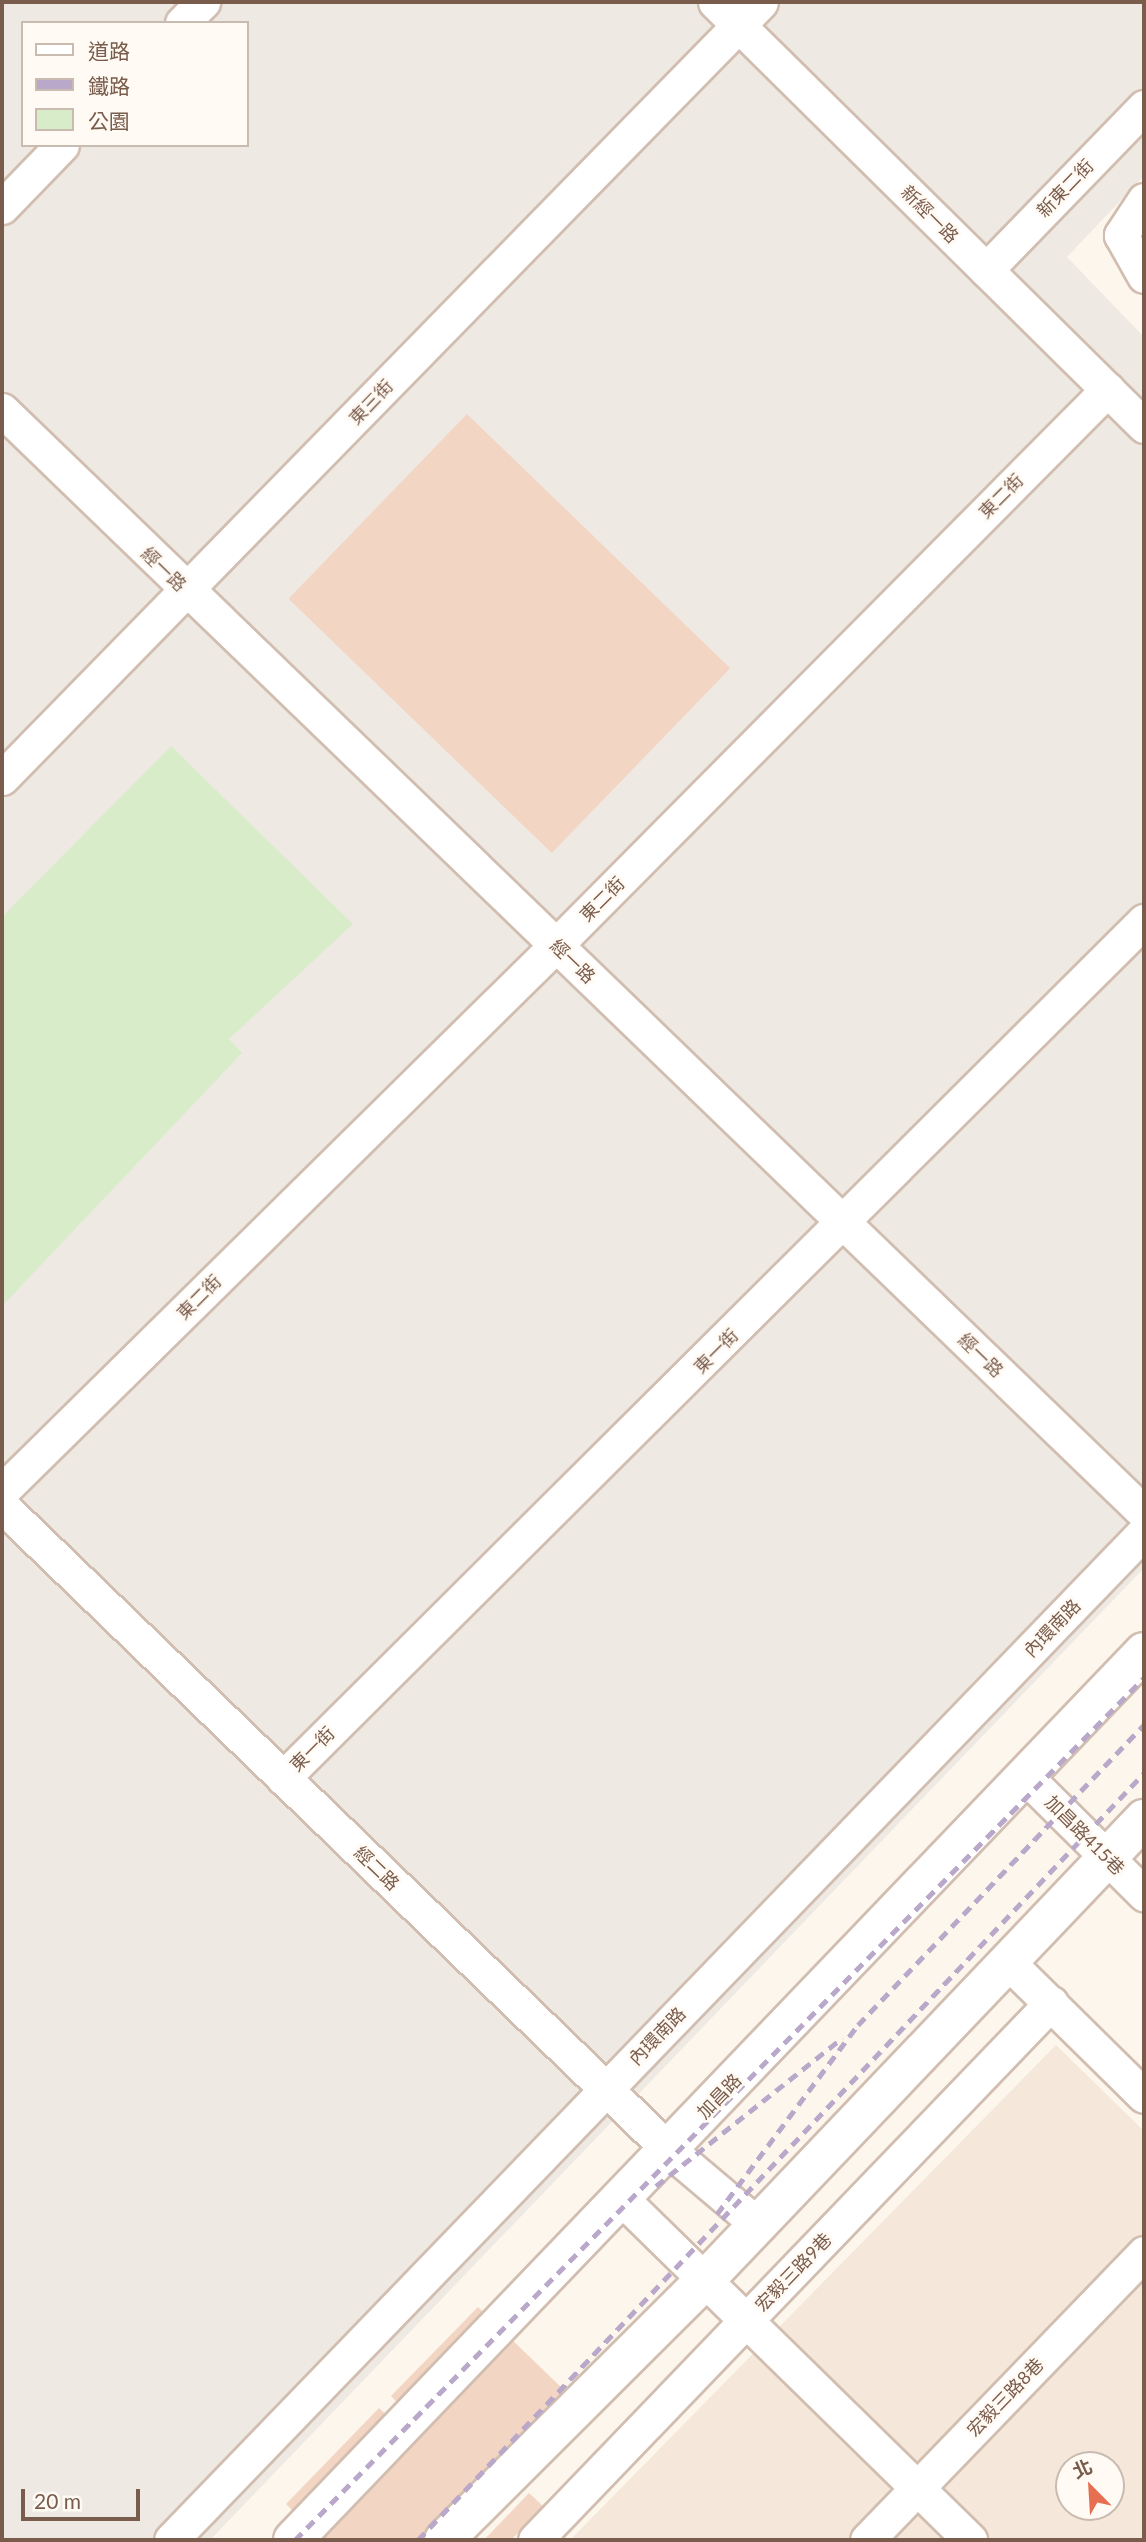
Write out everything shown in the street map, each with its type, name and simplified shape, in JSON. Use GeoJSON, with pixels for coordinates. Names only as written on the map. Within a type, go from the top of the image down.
{"type":"FeatureCollection","features":[{"type":"Feature","properties":{"kind":"street"},"geometry":{"type":"LineString","coordinates":[[184,21],[203,2]]}},
{"type":"Feature","properties":{"kind":"street","name":"新經一路"},"geometry":{"type":"LineString","coordinates":[[715,2],[750,13],[986,270],[1144,426]]}},
{"type":"Feature","properties":{"kind":"street","name":"東三街"},"geometry":{"type":"LineString","coordinates":[[2,778],[750,13]]}},
{"type":"Feature","properties":{"kind":"street","name":"新東二街"},"geometry":{"type":"LineString","coordinates":[[986,270],[1144,107]]}},
{"type":"Feature","properties":{"kind":"street"},"geometry":{"type":"LineString","coordinates":[[2,207],[60,147]]}},
{"type":"Feature","properties":{"kind":"street"},"geometry":{"type":"LineString","coordinates":[[1144,200],[1122,235],[1144,276]]}},
{"type":"Feature","properties":{"kind":"street","name":"東二街"},"geometry":{"type":"LineString","coordinates":[[2,1491],[556,945],[1108,390]]}},
{"type":"Feature","properties":{"kind":"street","name":"經一路"},"geometry":{"type":"LineString","coordinates":[[2,410],[1144,1513]]}},
{"type":"Feature","properties":{"kind":"street","name":"東一街"},"geometry":{"type":"LineString","coordinates":[[284,1778],[845,1224],[1144,921]]}},
{"type":"Feature","properties":{"kind":"street","name":"經二路"},"geometry":{"type":"LineString","coordinates":[[2,1506],[668,2149],[757,2223]]}},
{"type":"Feature","properties":{"kind":"street","name":"內環南路"},"geometry":{"type":"LineString","coordinates":[[172,2540],[1144,1532]]}},
{"type":"Feature","properties":{"kind":"street","name":"加昌路"},"geometry":{"type":"LineString","coordinates":[[293,2540],[1144,1652]]}},
{"type":"Feature","properties":{"kind":"street","name":"加昌路415巷"},"geometry":{"type":"LineString","coordinates":[[1025,1776],[1144,1894]]}},
{"type":"Feature","properties":{"kind":"street"},"geometry":{"type":"LineString","coordinates":[[444,2540],[705,2280],[1144,1819]]}},
{"type":"Feature","properties":{"kind":"street"},"geometry":{"type":"LineString","coordinates":[[1007,1961],[1144,2096]]}},
{"type":"Feature","properties":{"kind":"street","name":"宏毅三路9巷"},"geometry":{"type":"LineString","coordinates":[[535,2540],[1051,2003]]}},
{"type":"Feature","properties":{"kind":"street"},"geometry":{"type":"LineString","coordinates":[[621,2198],[971,2540]]}},
{"type":"Feature","properties":{"kind":"street","name":"宏毅三路8巷"},"geometry":{"type":"LineString","coordinates":[[867,2540],[1144,2253]]}},
{"type":"Feature","properties":{"kind":"shaded area"},"geometry":{"type":"Polygon","coordinates":[[[2,2],[1144,2],[1144,176],[1067,257],[1144,337],[1144,1568],[210,2540],[2,2540],[2,2]]]}},
{"type":"Feature","properties":{"kind":"shaded area"},"geometry":{"type":"Polygon","coordinates":[[[1056,2045],[1144,2131],[1144,2540],[570,2540],[1056,2045]]]}},
{"type":"Feature","properties":{"kind":"green space"},"geometry":{"type":"Polygon","coordinates":[[[171,746],[353,924],[229,1039],[242,1053],[4,1304],[2,917],[171,746]]]}},
{"type":"Feature","properties":{"kind":"building"},"geometry":{"type":"Polygon","coordinates":[[[467,414],[730,668],[552,853],[288,599],[467,414]]]}},
{"type":"Feature","properties":{"kind":"building"},"geometry":{"type":"Polygon","coordinates":[[[478,2307],[591,2416],[470,2540],[282,2540],[302,2520],[286,2504],[379,2408],[389,2417],[406,2411],[391,2396],[478,2307]]]}},
{"type":"Feature","properties":{"kind":"building"},"geometry":{"type":"Polygon","coordinates":[[[529,2493],[544,2507],[511,2540],[484,2540],[529,2493]]]}},
{"type":"Feature","properties":{"kind":"railway"},"geometry":{"type":"LineString","coordinates":[[295,2540],[1144,1678]]}},
{"type":"Feature","properties":{"kind":"railway"},"geometry":{"type":"LineString","coordinates":[[717,2214],[858,2025],[1144,1725]]}},
{"type":"Feature","properties":{"kind":"railway"},"geometry":{"type":"LineString","coordinates":[[418,2540],[1144,1773]]}},
{"type":"Feature","properties":{"kind":"railway"},"geometry":{"type":"LineString","coordinates":[[656,2186],[842,2038]]}}]}
